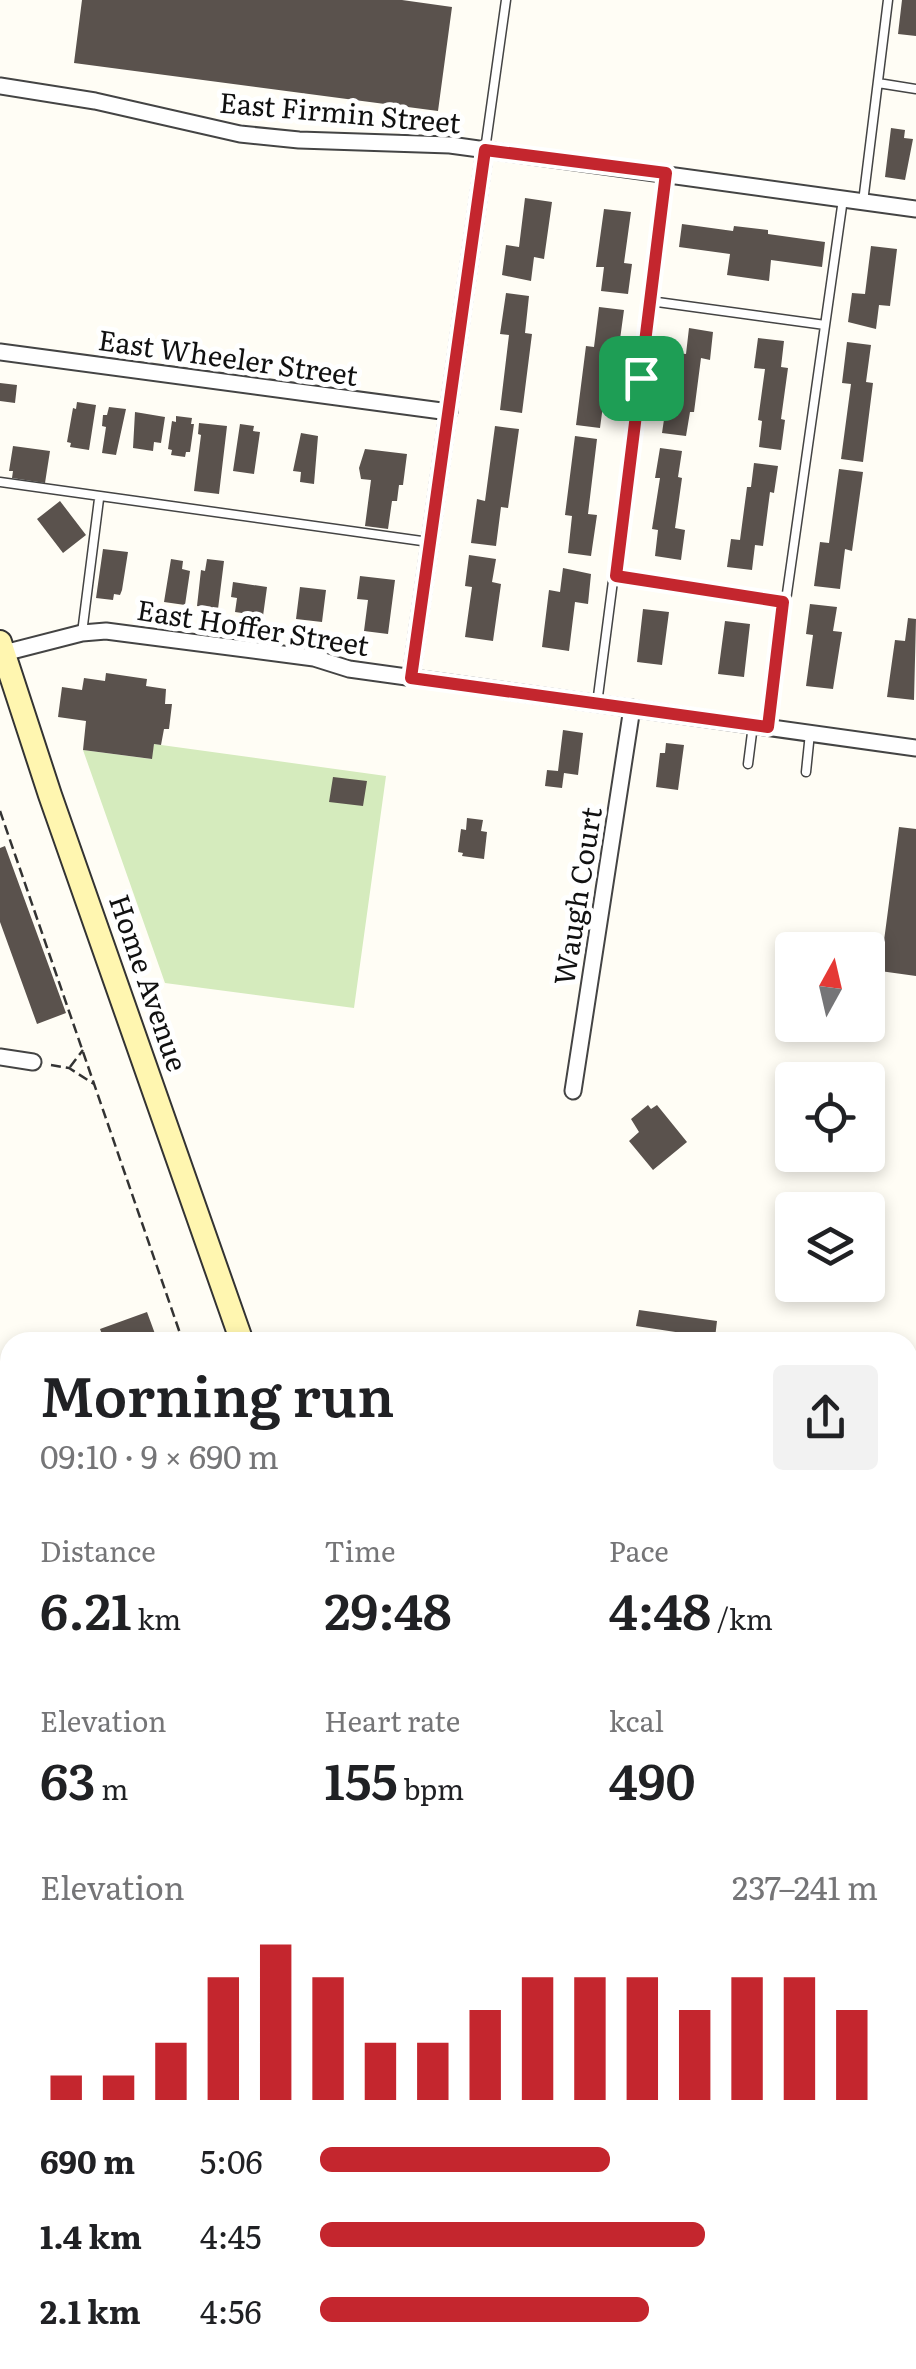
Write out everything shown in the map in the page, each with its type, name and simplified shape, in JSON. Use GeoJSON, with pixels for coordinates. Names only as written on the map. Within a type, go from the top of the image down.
{"type":"FeatureCollection","features":[{"type":"Feature","properties":{"kind":"main road","name":"Home Avenue"},"geometry":{"type":"LineString","coordinates":[[1,650],[239,1332]]}},
{"type":"Feature","properties":{"kind":"street","name":"East Firmin Street"},"geometry":{"type":"LineString","coordinates":[[0,86],[82,98],[240,134],[299,140],[450,144],[916,209]]}},
{"type":"Feature","properties":{"kind":"street"},"geometry":{"type":"LineString","coordinates":[[411,678],[485,150]]}},
{"type":"Feature","properties":{"kind":"street","name":"East Wheeler Street"},"geometry":{"type":"LineString","coordinates":[[0,352],[448,412]]}},
{"type":"Feature","properties":{"kind":"street","name":"East Hoffer Street"},"geometry":{"type":"LineString","coordinates":[[1,650],[106,631],[314,658],[349,669],[916,748]]}},
{"type":"Feature","properties":{"kind":"street","name":"Waugh Court"},"geometry":{"type":"LineString","coordinates":[[572,1091],[632,708]]}},
{"type":"Feature","properties":{"kind":"street"},"geometry":{"type":"LineString","coordinates":[[0,1057],[33,1062]]}},
{"type":"Feature","properties":{"kind":"lane"},"geometry":{"type":"LineString","coordinates":[[485,150],[506,0]]}},
{"type":"Feature","properties":{"kind":"lane"},"geometry":{"type":"LineString","coordinates":[[863,202],[888,0]]}},
{"type":"Feature","properties":{"kind":"lane"},"geometry":{"type":"LineString","coordinates":[[878,83],[916,89]]}},
{"type":"Feature","properties":{"kind":"lane"},"geometry":{"type":"LineString","coordinates":[[597,704],[666,173]]}},
{"type":"Feature","properties":{"kind":"lane"},"geometry":{"type":"LineString","coordinates":[[748,764],[760,726],[783,602],[843,199]]}},
{"type":"Feature","properties":{"kind":"lane"},"geometry":{"type":"LineString","coordinates":[[650,301],[825,325]]}},
{"type":"Feature","properties":{"kind":"lane"},"geometry":{"type":"LineString","coordinates":[[0,482],[99,499],[429,542]]}},
{"type":"Feature","properties":{"kind":"lane"},"geometry":{"type":"LineString","coordinates":[[82,633],[99,499]]}},
{"type":"Feature","properties":{"kind":"lane"},"geometry":{"type":"LineString","coordinates":[[616,576],[783,602]]}},
{"type":"Feature","properties":{"kind":"lane"},"geometry":{"type":"LineString","coordinates":[[806,772],[810,733]]}},
{"type":"Feature","properties":{"kind":"path"},"geometry":{"type":"LineString","coordinates":[[0,810],[180,1332]]}},
{"type":"Feature","properties":{"kind":"path"},"geometry":{"type":"LineString","coordinates":[[69,1068],[83,1050]]}},
{"type":"Feature","properties":{"kind":"path"},"geometry":{"type":"LineString","coordinates":[[33,1062],[69,1068],[95,1084]]}},
{"type":"Feature","properties":{"kind":"green space"},"geometry":{"type":"Polygon","coordinates":[[[154,744],[386,776],[354,1008],[165,983],[83,750],[151,759],[154,744]]]}},
{"type":"Feature","properties":{"kind":"building"},"geometry":{"type":"Polygon","coordinates":[[[82,0],[402,0],[452,7],[438,111],[74,63],[82,0]]]}},
{"type":"Feature","properties":{"kind":"building"},"geometry":{"type":"Polygon","coordinates":[[[902,0],[916,0],[916,36],[898,34],[902,0]]]}},
{"type":"Feature","properties":{"kind":"building"},"geometry":{"type":"Polygon","coordinates":[[[891,128],[905,130],[904,138],[913,139],[905,180],[885,177],[891,128]]]}},
{"type":"Feature","properties":{"kind":"building"},"geometry":{"type":"Polygon","coordinates":[[[525,198],[552,202],[544,259],[534,257],[531,281],[502,275],[506,245],[519,247],[525,198]]]}},
{"type":"Feature","properties":{"kind":"building"},"geometry":{"type":"Polygon","coordinates":[[[604,209],[631,212],[624,263],[632,264],[628,294],[601,291],[604,267],[596,267],[604,209]]]}},
{"type":"Feature","properties":{"kind":"building"},"geometry":{"type":"Polygon","coordinates":[[[682,224],[733,231],[734,226],[768,230],[768,234],[825,242],[822,267],[771,260],[769,281],[727,275],[730,254],[679,247],[682,224]]]}},
{"type":"Feature","properties":{"kind":"building"},"geometry":{"type":"Polygon","coordinates":[[[871,246],[897,249],[890,306],[879,305],[876,329],[848,322],[852,293],[865,294],[871,246]]]}},
{"type":"Feature","properties":{"kind":"building"},"geometry":{"type":"Polygon","coordinates":[[[506,293],[529,296],[525,333],[532,334],[522,413],[500,410],[509,335],[500,334],[506,293]]]}},
{"type":"Feature","properties":{"kind":"building"},"geometry":{"type":"Polygon","coordinates":[[[599,307],[624,310],[618,354],[610,353],[600,428],[576,425],[586,346],[594,347],[599,307]]]}},
{"type":"Feature","properties":{"kind":"building"},"geometry":{"type":"Polygon","coordinates":[[[689,328],[713,332],[710,360],[701,358],[694,412],[690,412],[686,436],[662,433],[666,406],[671,406],[678,353],[686,354],[689,328]]]}},
{"type":"Feature","properties":{"kind":"building"},"geometry":{"type":"Polygon","coordinates":[[[758,338],[784,341],[781,367],[788,368],[781,450],[759,447],[762,421],[758,420],[765,369],[754,368],[758,338]]]}},
{"type":"Feature","properties":{"kind":"building"},"geometry":{"type":"Polygon","coordinates":[[[847,342],[871,345],[866,382],[873,383],[863,462],[841,459],[851,384],[842,383],[847,342]]]}},
{"type":"Feature","properties":{"kind":"building"},"geometry":{"type":"Polygon","coordinates":[[[0,383],[17,385],[15,403],[0,401],[0,383]]]}},
{"type":"Feature","properties":{"kind":"building"},"geometry":{"type":"Polygon","coordinates":[[[77,402],[96,405],[89,450],[70,447],[67,442],[77,402]]]}},
{"type":"Feature","properties":{"kind":"building"},"geometry":{"type":"Polygon","coordinates":[[[109,407],[126,409],[116,455],[102,453],[106,427],[102,426],[103,415],[107,415],[109,407]]]}},
{"type":"Feature","properties":{"kind":"building"},"geometry":{"type":"Polygon","coordinates":[[[135,412],[165,417],[161,443],[154,442],[153,451],[133,448],[135,412]]]}},
{"type":"Feature","properties":{"kind":"building"},"geometry":{"type":"Polygon","coordinates":[[[176,416],[192,418],[194,424],[190,452],[185,457],[171,455],[172,450],[168,449],[176,416]]]}},
{"type":"Feature","properties":{"kind":"building"},"geometry":{"type":"Polygon","coordinates":[[[199,423],[227,426],[219,494],[194,491],[199,423]]]}},
{"type":"Feature","properties":{"kind":"building"},"geometry":{"type":"Polygon","coordinates":[[[240,424],[254,426],[253,431],[260,432],[254,474],[233,471],[240,424]]]}},
{"type":"Feature","properties":{"kind":"building"},"geometry":{"type":"Polygon","coordinates":[[[495,426],[519,429],[508,508],[501,507],[496,546],[471,543],[477,499],[485,501],[495,426]]]}},
{"type":"Feature","properties":{"kind":"building"},"geometry":{"type":"Polygon","coordinates":[[[301,433],[318,436],[314,484],[300,482],[301,472],[293,471],[301,433]]]}},
{"type":"Feature","properties":{"kind":"building"},"geometry":{"type":"Polygon","coordinates":[[[575,436],[597,439],[588,514],[597,515],[591,556],[568,553],[572,516],[565,515],[575,436]]]}},
{"type":"Feature","properties":{"kind":"building"},"geometry":{"type":"Polygon","coordinates":[[[13,446],[50,451],[45,483],[12,478],[13,471],[9,471],[13,446]]]}},
{"type":"Feature","properties":{"kind":"building"},"geometry":{"type":"Polygon","coordinates":[[[660,448],[682,451],[675,528],[685,530],[681,560],[655,556],[658,530],[652,529],[660,448]]]}},
{"type":"Feature","properties":{"kind":"building"},"geometry":{"type":"Polygon","coordinates":[[[365,449],[407,454],[403,485],[399,485],[397,501],[392,501],[388,529],[365,526],[371,480],[361,479],[359,468],[365,449]]]}},
{"type":"Feature","properties":{"kind":"building"},"geometry":{"type":"Polygon","coordinates":[[[754,463],[778,466],[774,493],[770,492],[763,546],[755,545],[752,570],[727,567],[731,539],[740,540],[754,463]]]}},
{"type":"Feature","properties":{"kind":"building"},"geometry":{"type":"Polygon","coordinates":[[[839,469],[863,472],[852,551],[845,549],[840,589],[814,586],[820,542],[829,543],[839,469]]]}},
{"type":"Feature","properties":{"kind":"building"},"geometry":{"type":"Polygon","coordinates":[[[60,501],[86,535],[63,553],[37,519],[60,501]]]}},
{"type":"Feature","properties":{"kind":"building"},"geometry":{"type":"Polygon","coordinates":[[[103,549],[128,552],[122,590],[120,595],[114,594],[113,600],[96,598],[103,549]]]}},
{"type":"Feature","properties":{"kind":"building"},"geometry":{"type":"Polygon","coordinates":[[[469,555],[496,559],[492,582],[501,584],[493,641],[465,637],[472,587],[465,586],[469,555]]]}},
{"type":"Feature","properties":{"kind":"building"},"geometry":{"type":"Polygon","coordinates":[[[171,559],[183,561],[182,569],[190,571],[185,605],[164,602],[171,559]]]}},
{"type":"Feature","properties":{"kind":"building"},"geometry":{"type":"Polygon","coordinates":[[[207,559],[224,561],[218,609],[197,606],[201,570],[205,571],[207,559]]]}},
{"type":"Feature","properties":{"kind":"building"},"geometry":{"type":"Polygon","coordinates":[[[563,568],[591,574],[588,604],[575,602],[569,651],[542,647],[549,590],[560,592],[563,568]]]}},
{"type":"Feature","properties":{"kind":"building"},"geometry":{"type":"Polygon","coordinates":[[[360,576],[395,580],[388,634],[364,631],[368,600],[357,599],[360,576]]]}},
{"type":"Feature","properties":{"kind":"building"},"geometry":{"type":"Polygon","coordinates":[[[233,582],[267,587],[263,616],[235,612],[233,582]]]}},
{"type":"Feature","properties":{"kind":"building"},"geometry":{"type":"Polygon","coordinates":[[[300,587],[326,590],[322,622],[296,619],[300,587]]]}},
{"type":"Feature","properties":{"kind":"building"},"geometry":{"type":"Polygon","coordinates":[[[810,604],[837,607],[833,631],[842,632],[833,689],[806,686],[813,635],[806,634],[810,604]]]}},
{"type":"Feature","properties":{"kind":"building"},"geometry":{"type":"Polygon","coordinates":[[[643,609],[669,612],[662,665],[637,662],[643,609]]]}},
{"type":"Feature","properties":{"kind":"building"},"geometry":{"type":"Polygon","coordinates":[[[908,618],[916,619],[914,700],[887,697],[895,640],[905,641],[908,618]]]}},
{"type":"Feature","properties":{"kind":"building"},"geometry":{"type":"Polygon","coordinates":[[[725,621],[750,624],[744,677],[718,674],[725,621]]]}},
{"type":"Feature","properties":{"kind":"building"},"geometry":{"type":"Polygon","coordinates":[[[106,673],[147,679],[146,686],[166,689],[165,704],[172,704],[169,729],[164,729],[161,745],[154,744],[152,759],[83,750],[86,721],[58,717],[62,687],[82,690],[84,678],[105,681],[106,673]]]}},
{"type":"Feature","properties":{"kind":"building"},"geometry":{"type":"Polygon","coordinates":[[[563,730],[583,733],[578,775],[564,773],[562,788],[545,786],[547,770],[558,771],[563,730]]]}},
{"type":"Feature","properties":{"kind":"building"},"geometry":{"type":"Polygon","coordinates":[[[666,743],[684,745],[678,790],[656,787],[660,753],[665,753],[666,743]]]}},
{"type":"Feature","properties":{"kind":"building"},"geometry":{"type":"Polygon","coordinates":[[[333,777],[367,781],[363,806],[329,802],[333,777]]]}},
{"type":"Feature","properties":{"kind":"building"},"geometry":{"type":"Polygon","coordinates":[[[467,818],[483,820],[481,831],[487,832],[484,859],[458,852],[467,818]]]}},
{"type":"Feature","properties":{"kind":"building"},"geometry":{"type":"Polygon","coordinates":[[[899,827],[916,829],[916,976],[885,972],[885,933],[899,827]]]}},
{"type":"Feature","properties":{"kind":"building"},"geometry":{"type":"Polygon","coordinates":[[[5,846],[66,1013],[37,1024],[0,922],[0,848],[5,846]]]}},
{"type":"Feature","properties":{"kind":"building"},"geometry":{"type":"Polygon","coordinates":[[[648,1105],[651,1109],[657,1105],[687,1142],[653,1170],[629,1141],[639,1132],[631,1119],[648,1105]]]}},
{"type":"Feature","properties":{"kind":"building"},"geometry":{"type":"Polygon","coordinates":[[[639,1310],[717,1321],[716,1332],[676,1332],[636,1326],[639,1310]]]}},
{"type":"Feature","properties":{"kind":"building"},"geometry":{"type":"Polygon","coordinates":[[[147,1312],[154,1332],[101,1332],[100,1329],[147,1312]]]}},
{"type":"Feature","properties":{"kind":"route"},"geometry":{"type":"LineString","coordinates":[[485,150],[666,173],[641,378],[616,576],[783,602],[768,727],[411,678],[485,150]]}}]}
